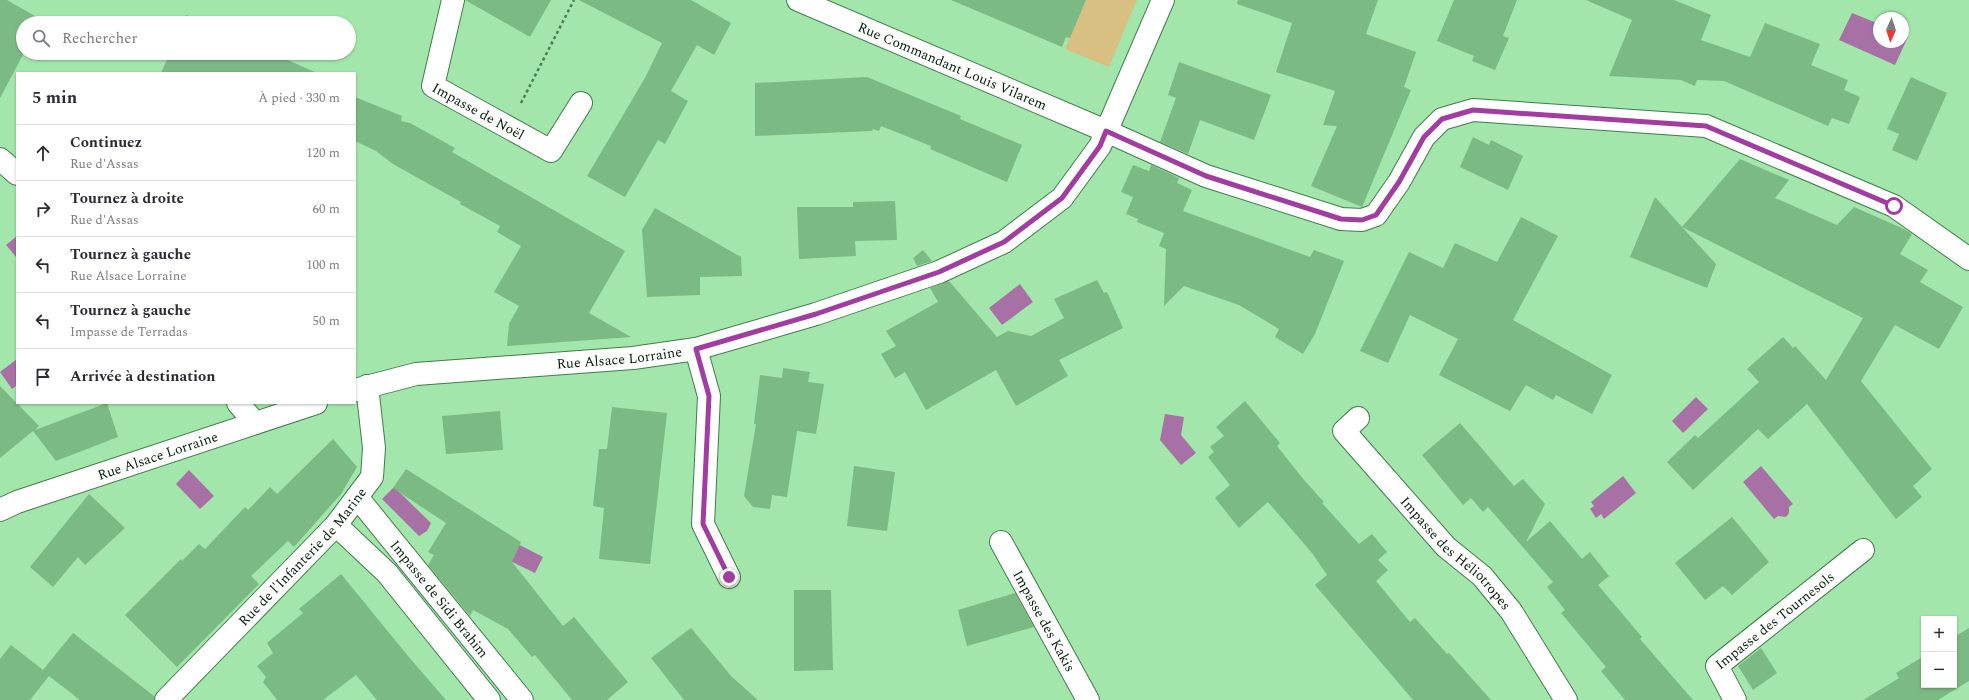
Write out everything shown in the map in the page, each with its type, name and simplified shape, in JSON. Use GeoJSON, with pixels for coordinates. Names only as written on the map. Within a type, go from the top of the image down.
{"type":"FeatureCollection","features":[{"type":"Feature","properties":{"kind":"street","name":"Impasse de Noël"},"geometry":{"type":"LineString","coordinates":[[453,0],[433,86],[550,151],[581,103]]}},
{"type":"Feature","properties":{"kind":"street","name":"Rue Commandant Louis Vilarem"},"geometry":{"type":"LineString","coordinates":[[798,0],[1106,131],[1206,176],[1341,219],[1362,220],[1376,215],[1399,182],[1424,137],[1442,119],[1473,110],[1706,126],[1894,206],[1969,259]]}},
{"type":"Feature","properties":{"kind":"street","name":"Rue Alsace Lorraine"},"geometry":{"type":"LineString","coordinates":[[361,388],[416,374],[632,358],[696,349],[816,314],[932,274],[1004,242],[1062,198],[1100,146],[1162,0]]}},
{"type":"Feature","properties":{"kind":"street"},"geometry":{"type":"LineString","coordinates":[[0,159],[16,173]]}},
{"type":"Feature","properties":{"kind":"street"},"geometry":{"type":"LineString","coordinates":[[696,349],[709,396],[703,524],[729,577]]}},
{"type":"Feature","properties":{"kind":"street","name":"Rue de l'Infanterie de Marine"},"geometry":{"type":"LineString","coordinates":[[166,700],[336,525],[372,477],[374,448],[361,388]]}},
{"type":"Feature","properties":{"kind":"street"},"geometry":{"type":"LineString","coordinates":[[239,404],[255,422]]}},
{"type":"Feature","properties":{"kind":"street","name":"Rue Alsace Lorraine"},"geometry":{"type":"LineString","coordinates":[[0,510],[17,502],[313,404]]}},
{"type":"Feature","properties":{"kind":"street","name":"Impasse des Héliotropes"},"geometry":{"type":"LineString","coordinates":[[1358,418],[1344,431],[1446,547],[1482,576],[1502,599],[1566,700]]}},
{"type":"Feature","properties":{"kind":"street","name":"Impasse de Sidi Brahim"},"geometry":{"type":"LineString","coordinates":[[357,497],[522,700]]}},
{"type":"Feature","properties":{"kind":"street"},"geometry":{"type":"LineString","coordinates":[[336,525],[387,573],[489,700]]}},
{"type":"Feature","properties":{"kind":"street","name":"Impasse des Kakis"},"geometry":{"type":"LineString","coordinates":[[1001,542],[1088,700]]}},
{"type":"Feature","properties":{"kind":"street","name":"Impasse des Tournesols"},"geometry":{"type":"LineString","coordinates":[[1736,700],[1717,666],[1863,550]]}},
{"type":"Feature","properties":{"kind":"path"},"geometry":{"type":"LineString","coordinates":[[508,128],[574,0]]}},
{"type":"Feature","properties":{"kind":"shaded area"},"geometry":{"type":"Polygon","coordinates":[[[1086,0],[1137,0],[1109,67],[1065,49],[1086,0]]]}},
{"type":"Feature","properties":{"kind":"shaded area"},"geometry":{"type":"Polygon","coordinates":[[[1852,13],[1873,22],[1873,48],[1903,48],[1895,65],[1839,40],[1852,13]]]}},
{"type":"Feature","properties":{"kind":"shaded area"},"geometry":{"type":"Polygon","coordinates":[[[16,237],[16,257],[6,245],[16,237]]]}},
{"type":"Feature","properties":{"kind":"shaded area"},"geometry":{"type":"Polygon","coordinates":[[[1020,284],[1033,302],[1002,325],[989,308],[1020,284]]]}},
{"type":"Feature","properties":{"kind":"shaded area"},"geometry":{"type":"Polygon","coordinates":[[[16,360],[16,386],[12,389],[0,372],[16,360]]]}},
{"type":"Feature","properties":{"kind":"shaded area"},"geometry":{"type":"Polygon","coordinates":[[[1696,397],[1708,409],[1683,433],[1672,421],[1696,397]]]}},
{"type":"Feature","properties":{"kind":"shaded area"},"geometry":{"type":"Polygon","coordinates":[[[1165,414],[1184,417],[1181,435],[1196,453],[1181,465],[1160,440],[1165,414]]]}},
{"type":"Feature","properties":{"kind":"shaded area"},"geometry":{"type":"Polygon","coordinates":[[[1761,466],[1793,504],[1789,507],[1789,513],[1786,517],[1778,516],[1774,519],[1743,482],[1761,466]]]}},
{"type":"Feature","properties":{"kind":"shaded area"},"geometry":{"type":"Polygon","coordinates":[[[189,470],[214,496],[200,509],[176,484],[189,470]]]}},
{"type":"Feature","properties":{"kind":"shaded area"},"geometry":{"type":"Polygon","coordinates":[[[1623,476],[1636,493],[1604,519],[1601,514],[1596,518],[1590,509],[1594,506],[1591,502],[1623,476]]]}},
{"type":"Feature","properties":{"kind":"shaded area"},"geometry":{"type":"Polygon","coordinates":[[[394,487],[431,523],[427,531],[419,536],[382,499],[394,487]]]}},
{"type":"Feature","properties":{"kind":"shaded area"},"geometry":{"type":"Polygon","coordinates":[[[510,540],[543,557],[535,573],[502,557],[510,540]]]}},
{"type":"Feature","properties":{"kind":"building"},"geometry":{"type":"Polygon","coordinates":[[[0,0],[7,0],[35,16],[16,16],[16,60],[20,60],[0,98],[0,0]]]}},
{"type":"Feature","properties":{"kind":"building"},"geometry":{"type":"Polygon","coordinates":[[[465,0],[551,0],[530,37],[465,0]]]}},
{"type":"Feature","properties":{"kind":"building"},"geometry":{"type":"Polygon","coordinates":[[[579,0],[691,0],[731,23],[714,55],[697,45],[671,91],[688,101],[665,144],[658,140],[625,197],[587,176],[645,78],[662,43],[579,0]]]}},
{"type":"Feature","properties":{"kind":"building"},"geometry":{"type":"Polygon","coordinates":[[[951,0],[1086,0],[1070,38],[1066,37],[1062,47],[951,0]]]}},
{"type":"Feature","properties":{"kind":"building"},"geometry":{"type":"Polygon","coordinates":[[[1238,0],[1378,0],[1366,34],[1416,52],[1404,87],[1411,90],[1362,207],[1311,186],[1337,126],[1323,125],[1335,91],[1276,72],[1292,23],[1237,4],[1238,0]]]}},
{"type":"Feature","properties":{"kind":"building"},"geometry":{"type":"Polygon","coordinates":[[[1454,0],[1517,0],[1503,36],[1509,38],[1495,70],[1472,61],[1474,56],[1437,41],[1454,0]]]}},
{"type":"Feature","properties":{"kind":"building"},"geometry":{"type":"Polygon","coordinates":[[[1586,0],[1674,0],[1711,15],[1701,40],[1750,57],[1765,23],[1820,44],[1811,65],[1848,80],[1844,90],[1860,97],[1849,124],[1832,118],[1828,126],[1724,81],[1697,80],[1695,86],[1681,80],[1609,76],[1632,20],[1586,0]]]}},
{"type":"Feature","properties":{"kind":"building"},"geometry":{"type":"Polygon","coordinates":[[[167,60],[288,60],[315,72],[161,72],[167,60]]]}},
{"type":"Feature","properties":{"kind":"building"},"geometry":{"type":"Polygon","coordinates":[[[1179,62],[1271,95],[1254,140],[1200,120],[1188,154],[1160,142],[1176,98],[1168,95],[1179,62]]]}},
{"type":"Feature","properties":{"kind":"building"},"geometry":{"type":"Polygon","coordinates":[[[867,77],[961,116],[960,119],[1022,145],[1007,182],[930,149],[931,146],[881,126],[879,131],[873,129],[872,131],[755,136],[755,83],[867,77]]]}},
{"type":"Feature","properties":{"kind":"building"},"geometry":{"type":"Polygon","coordinates":[[[1911,77],[1947,93],[1917,161],[1892,150],[1899,134],[1887,129],[1911,77]]]}},
{"type":"Feature","properties":{"kind":"building"},"geometry":{"type":"Polygon","coordinates":[[[356,97],[402,116],[401,121],[410,123],[455,148],[452,152],[625,251],[589,313],[631,337],[507,346],[509,324],[519,306],[494,292],[521,246],[497,232],[500,226],[460,204],[461,202],[393,164],[376,151],[356,141],[356,97]]]}},
{"type":"Feature","properties":{"kind":"building"},"geometry":{"type":"Polygon","coordinates":[[[1473,137],[1489,145],[1491,140],[1523,156],[1508,190],[1460,167],[1473,137]]]}},
{"type":"Feature","properties":{"kind":"building"},"geometry":{"type":"Polygon","coordinates":[[[1740,159],[1789,180],[1775,198],[1837,225],[1854,207],[1912,234],[1900,254],[1928,270],[1920,282],[1963,307],[1939,349],[1895,325],[1861,381],[1932,469],[1913,486],[1922,497],[1896,519],[1807,404],[1768,439],[1758,429],[1693,490],[1667,462],[1695,435],[1698,438],[1759,382],[1747,369],[1783,337],[1793,348],[1795,346],[1826,380],[1863,318],[1682,227],[1740,159]]]}},
{"type":"Feature","properties":{"kind":"building"},"geometry":{"type":"Polygon","coordinates":[[[1133,165],[1149,171],[1151,165],[1179,178],[1177,183],[1192,190],[1183,211],[1310,257],[1314,250],[1344,261],[1315,334],[1303,354],[1275,337],[1279,329],[1239,305],[1184,286],[1164,306],[1166,249],[1159,246],[1164,233],[1137,222],[1138,219],[1126,214],[1133,197],[1121,192],[1133,165]]]}},
{"type":"Feature","properties":{"kind":"building"},"geometry":{"type":"Polygon","coordinates":[[[1655,197],[1716,264],[1707,288],[1630,257],[1655,197]]]}},
{"type":"Feature","properties":{"kind":"building"},"geometry":{"type":"Polygon","coordinates":[[[895,201],[897,240],[855,241],[856,256],[799,259],[797,207],[853,207],[853,202],[895,201]]]}},
{"type":"Feature","properties":{"kind":"building"},"geometry":{"type":"Polygon","coordinates":[[[655,208],[741,257],[742,276],[700,277],[700,295],[647,297],[642,230],[655,208]]]}},
{"type":"Feature","properties":{"kind":"building"},"geometry":{"type":"Polygon","coordinates":[[[1521,217],[1558,236],[1513,320],[1612,375],[1592,414],[1556,395],[1553,400],[1526,385],[1510,411],[1439,375],[1458,339],[1410,315],[1388,363],[1360,351],[1409,252],[1443,268],[1455,243],[1497,262],[1521,217]]]}},
{"type":"Feature","properties":{"kind":"building"},"geometry":{"type":"Polygon","coordinates":[[[923,250],[932,261],[917,266],[913,258],[923,250]]]}},
{"type":"Feature","properties":{"kind":"building"},"geometry":{"type":"Polygon","coordinates":[[[1097,280],[1104,293],[1107,292],[1123,328],[1059,360],[1068,376],[1016,406],[996,370],[926,410],[905,372],[895,378],[881,354],[896,346],[886,331],[938,302],[930,288],[949,281],[997,337],[1008,331],[1031,336],[1064,318],[1054,299],[1097,280]]]}},
{"type":"Feature","properties":{"kind":"building"},"geometry":{"type":"Polygon","coordinates":[[[783,368],[810,372],[808,382],[824,384],[816,434],[797,431],[787,497],[772,495],[770,509],[753,507],[744,496],[756,424],[754,424],[760,375],[782,378],[783,368]]]}},
{"type":"Feature","properties":{"kind":"building"},"geometry":{"type":"Polygon","coordinates":[[[0,386],[39,426],[35,430],[107,404],[118,437],[56,461],[33,431],[0,458],[0,386]]]}},
{"type":"Feature","properties":{"kind":"building"},"geometry":{"type":"Polygon","coordinates":[[[1245,401],[1280,443],[1277,446],[1324,502],[1322,503],[1359,544],[1372,534],[1387,552],[1378,560],[1388,570],[1376,581],[1410,622],[1415,618],[1491,700],[1413,700],[1315,585],[1327,575],[1312,553],[1268,502],[1239,528],[1215,498],[1230,485],[1208,457],[1214,452],[1210,447],[1224,436],[1216,427],[1245,401]]]}},
{"type":"Feature","properties":{"kind":"building"},"geometry":{"type":"Polygon","coordinates":[[[612,407],[667,413],[650,564],[599,559],[604,508],[593,506],[599,449],[607,449],[612,407]]]}},
{"type":"Feature","properties":{"kind":"building"},"geometry":{"type":"Polygon","coordinates":[[[500,411],[503,450],[446,454],[442,416],[500,411]]]}},
{"type":"Feature","properties":{"kind":"building"},"geometry":{"type":"Polygon","coordinates":[[[1460,423],[1514,486],[1523,479],[1545,504],[1526,542],[1550,521],[1582,559],[1590,552],[1609,576],[1598,585],[1642,637],[1640,639],[1693,700],[1625,700],[1601,671],[1606,667],[1561,613],[1565,610],[1547,587],[1553,582],[1488,507],[1483,512],[1471,498],[1463,505],[1422,455],[1460,423]]]}},
{"type":"Feature","properties":{"kind":"building"},"geometry":{"type":"Polygon","coordinates":[[[333,439],[357,467],[341,494],[294,547],[288,541],[251,576],[259,584],[177,667],[125,615],[181,559],[182,561],[199,544],[205,549],[245,507],[248,510],[270,487],[277,494],[333,439]]]}},
{"type":"Feature","properties":{"kind":"building"},"geometry":{"type":"Polygon","coordinates":[[[854,466],[895,472],[887,531],[847,526],[854,466]]]}},
{"type":"Feature","properties":{"kind":"building"},"geometry":{"type":"Polygon","coordinates":[[[406,469],[521,542],[512,562],[563,626],[574,617],[628,682],[607,700],[572,700],[535,655],[532,657],[508,629],[473,610],[470,616],[428,565],[434,555],[428,552],[446,523],[393,488],[406,469]]]}},
{"type":"Feature","properties":{"kind":"building"},"geometry":{"type":"Polygon","coordinates":[[[89,494],[125,528],[85,565],[78,557],[53,587],[30,567],[89,494]]]}},
{"type":"Feature","properties":{"kind":"building"},"geometry":{"type":"Polygon","coordinates":[[[1732,517],[1769,562],[1732,595],[1723,586],[1705,600],[1675,563],[1732,517]]]}},
{"type":"Feature","properties":{"kind":"building"},"geometry":{"type":"Polygon","coordinates":[[[341,574],[446,700],[377,700],[356,675],[323,700],[277,700],[263,682],[266,677],[257,666],[273,653],[267,643],[303,613],[299,609],[341,574]]]}},
{"type":"Feature","properties":{"kind":"building"},"geometry":{"type":"Polygon","coordinates":[[[794,590],[831,590],[833,670],[794,671],[794,590]]]}},
{"type":"Feature","properties":{"kind":"building"},"geometry":{"type":"Polygon","coordinates":[[[1015,593],[1034,627],[967,646],[958,610],[1015,593]]]}},
{"type":"Feature","properties":{"kind":"building"},"geometry":{"type":"Polygon","coordinates":[[[691,628],[732,677],[758,700],[684,700],[651,658],[691,628]]]}},
{"type":"Feature","properties":{"kind":"building"},"geometry":{"type":"Polygon","coordinates":[[[1969,628],[1969,681],[1938,700],[1863,700],[1899,678],[1896,673],[1921,658],[1921,688],[1957,688],[1957,635],[1969,628]]]}},
{"type":"Feature","properties":{"kind":"building"},"geometry":{"type":"Polygon","coordinates":[[[73,633],[154,696],[154,700],[80,700],[49,676],[30,700],[0,700],[0,659],[11,645],[43,670],[73,633]]]}},
{"type":"Feature","properties":{"kind":"building"},"geometry":{"type":"Polygon","coordinates":[[[1761,648],[1777,673],[1753,690],[1738,666],[1761,648]]]}},
{"type":"Feature","properties":{"kind":"route"},"geometry":{"type":"LineString","coordinates":[[729,577],[703,524],[709,396],[696,349],[816,314],[939,272],[1004,242],[1062,198],[1100,146],[1106,131],[1206,176],[1341,219],[1362,220],[1376,215],[1399,182],[1424,137],[1442,119],[1473,110],[1706,126],[1894,206]]}}]}
